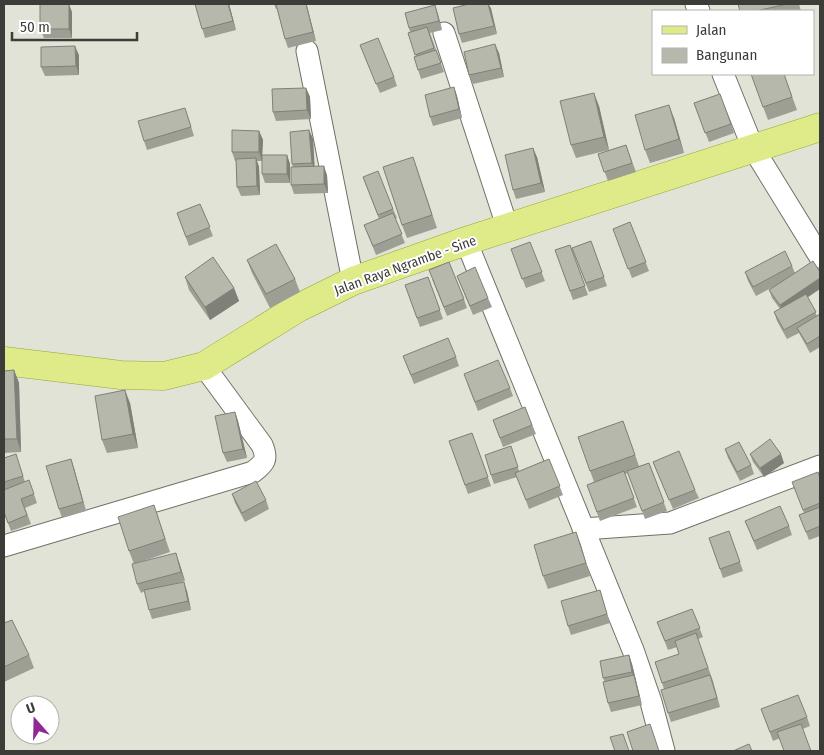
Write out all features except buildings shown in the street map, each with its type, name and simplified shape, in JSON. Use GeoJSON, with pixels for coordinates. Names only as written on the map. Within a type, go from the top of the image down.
{"type":"FeatureCollection","features":[{"type":"Feature","properties":{"kind":"main road","name":"Jalan Raya Ngrambe - Sine"},"geometry":{"type":"LineString","coordinates":[[4,361],[121,375],[155,376],[164,376],[204,366],[298,308],[353,281],[466,241],[820,127]]}},
{"type":"Feature","properties":{"kind":"street"},"geometry":{"type":"LineString","coordinates":[[444,33],[508,229]]}},
{"type":"Feature","properties":{"kind":"street"},"geometry":{"type":"LineString","coordinates":[[307,51],[353,281]]}},
{"type":"Feature","properties":{"kind":"street"},"geometry":{"type":"LineString","coordinates":[[723,75],[753,148],[820,257]]}},
{"type":"Feature","properties":{"kind":"street"},"geometry":{"type":"LineString","coordinates":[[466,241],[633,650],[651,702],[664,751]]}},
{"type":"Feature","properties":{"kind":"street"},"geometry":{"type":"LineString","coordinates":[[4,546],[253,472],[264,464],[266,456],[262,445],[204,366]]}},
{"type":"Feature","properties":{"kind":"street"},"geometry":{"type":"LineString","coordinates":[[583,529],[670,523],[820,466]]}}]}
